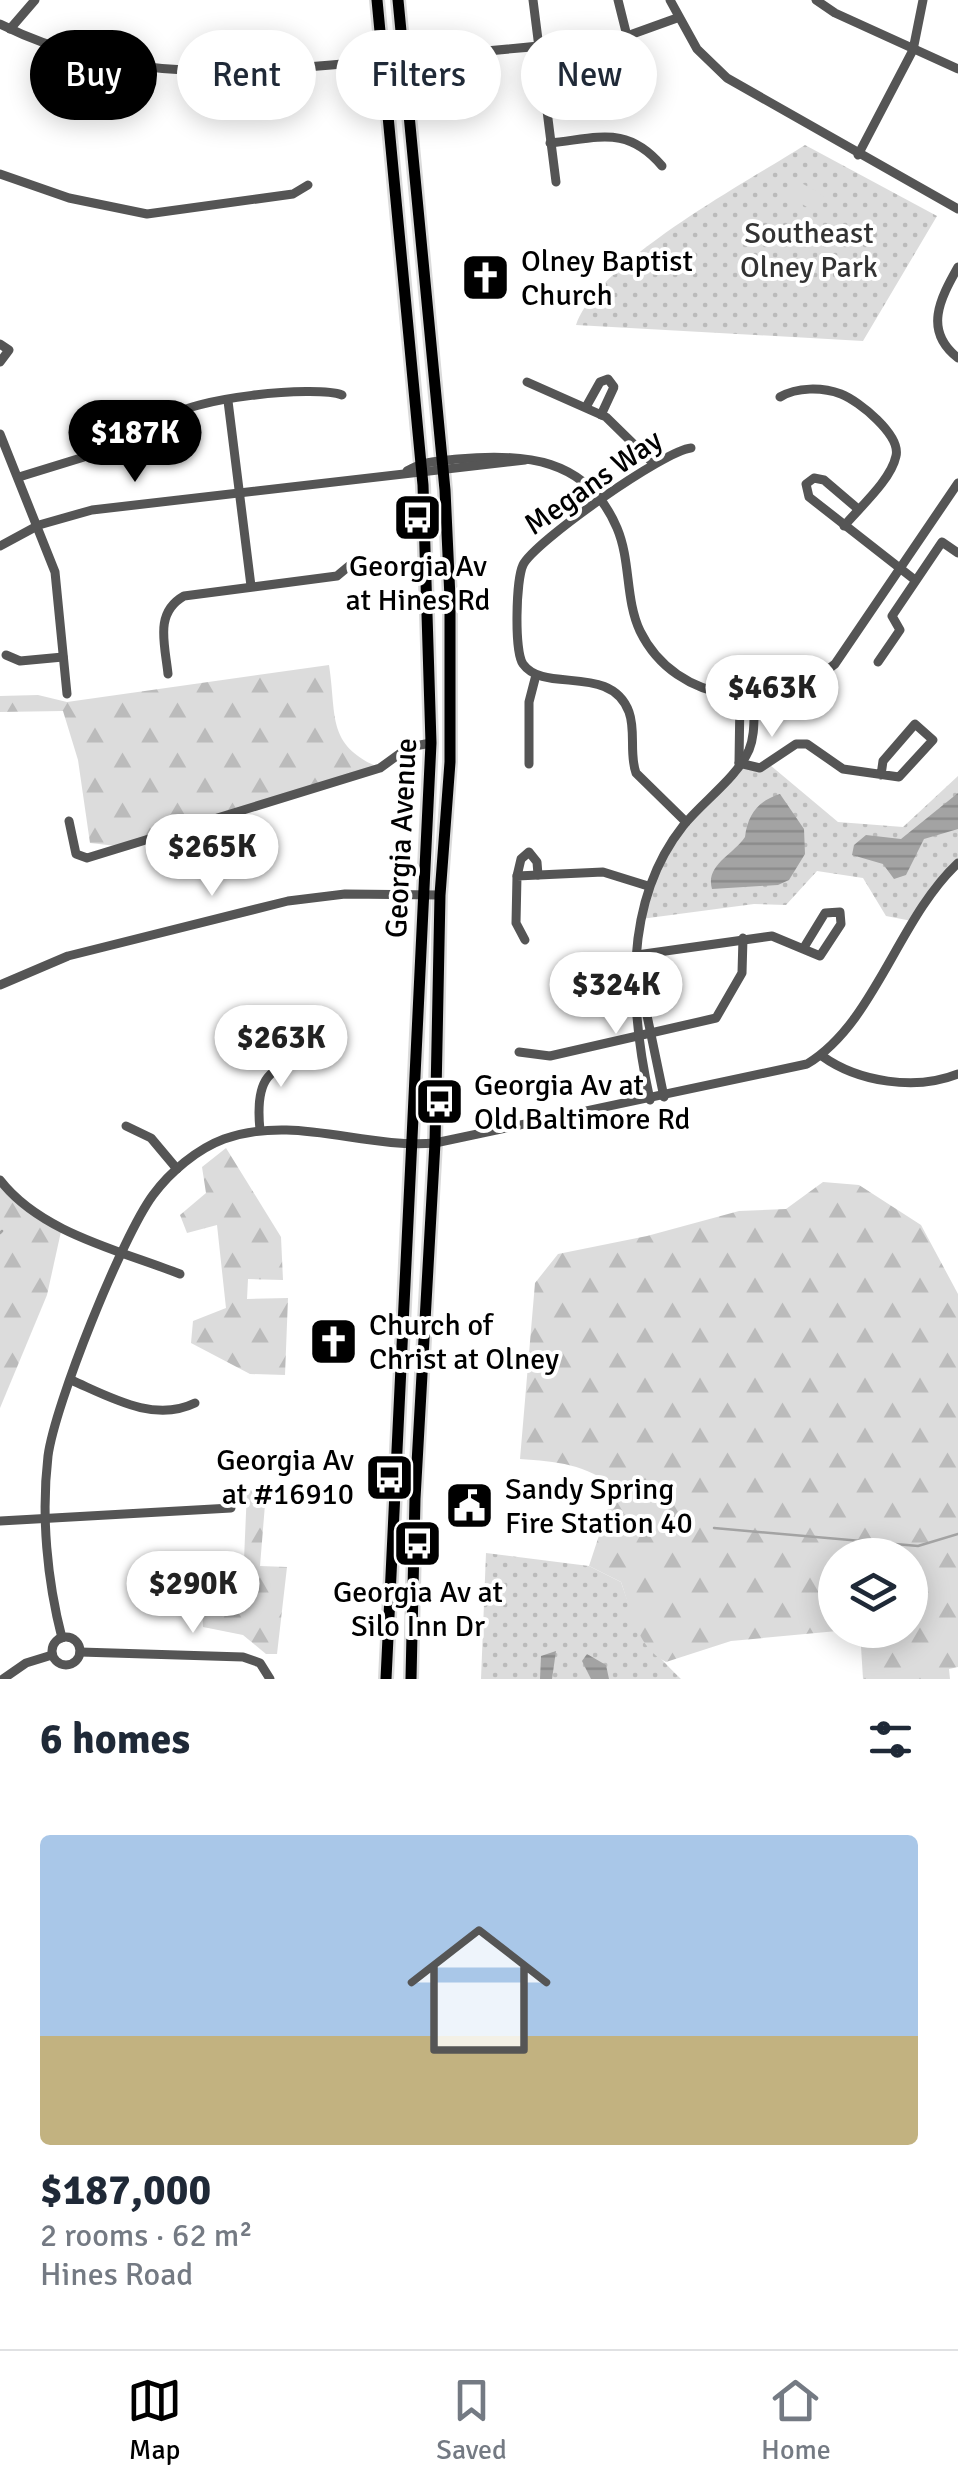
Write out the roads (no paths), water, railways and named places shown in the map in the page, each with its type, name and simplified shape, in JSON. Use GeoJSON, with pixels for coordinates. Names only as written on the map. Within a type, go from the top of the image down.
{"type":"FeatureCollection","features":[{"type":"Feature","properties":{"kind":"main road","name":"Georgia Avenue"},"geometry":{"type":"LineString","coordinates":[[377,0],[380,30]]}},
{"type":"Feature","properties":{"kind":"main road","name":"Georgia Avenue"},"geometry":{"type":"LineString","coordinates":[[398,0],[401,30]]}},
{"type":"Feature","properties":{"kind":"main road","name":"Georgia Avenue"},"geometry":{"type":"LineString","coordinates":[[386,1679],[431,742],[422,469],[389,120]]}},
{"type":"Feature","properties":{"kind":"main road","name":"Georgia Avenue"},"geometry":{"type":"LineString","coordinates":[[410,120],[443,466],[450,598],[450,723],[440,895],[435,1144],[415,1500],[411,1679]]}},
{"type":"Feature","properties":{"kind":"main road"},"geometry":{"type":"LineString","coordinates":[[378,1679],[386,1660]]}},
{"type":"Feature","properties":{"kind":"street"},"geometry":{"type":"LineString","coordinates":[[34,0],[5,27],[73,52],[173,70],[258,73],[336,65]]}},
{"type":"Feature","properties":{"kind":"street"},"geometry":{"type":"LineString","coordinates":[[533,0],[538,30]]}},
{"type":"Feature","properties":{"kind":"street"},"geometry":{"type":"LineString","coordinates":[[618,0],[625,30]]}},
{"type":"Feature","properties":{"kind":"street"},"geometry":{"type":"LineString","coordinates":[[670,0],[697,50],[728,78],[958,209]]}},
{"type":"Feature","properties":{"kind":"street"},"geometry":{"type":"LineString","coordinates":[[816,0],[958,69]]}},
{"type":"Feature","properties":{"kind":"street"},"geometry":{"type":"LineString","coordinates":[[858,154],[913,50],[923,0]]}},
{"type":"Feature","properties":{"kind":"street"},"geometry":{"type":"LineString","coordinates":[[643,30],[677,18]]}},
{"type":"Feature","properties":{"kind":"street"},"geometry":{"type":"LineString","coordinates":[[548,120],[556,182]]}},
{"type":"Feature","properties":{"kind":"street"},"geometry":{"type":"LineString","coordinates":[[550,143],[627,138],[646,146],[662,166]]}},
{"type":"Feature","properties":{"kind":"street"},"geometry":{"type":"LineString","coordinates":[[0,174],[69,198],[147,214],[293,194],[308,185]]}},
{"type":"Feature","properties":{"kind":"street"},"geometry":{"type":"LineString","coordinates":[[958,267],[937,307],[936,320],[946,346],[958,358]]}},
{"type":"Feature","properties":{"kind":"street"},"geometry":{"type":"LineString","coordinates":[[0,344],[9,350],[0,362]]}},
{"type":"Feature","properties":{"kind":"street"},"geometry":{"type":"LineString","coordinates":[[586,407],[600,382],[612,381],[613,392],[601,415]]}},
{"type":"Feature","properties":{"kind":"street"},"geometry":{"type":"LineString","coordinates":[[527,382],[601,415],[633,439],[653,463]]}},
{"type":"Feature","properties":{"kind":"street"},"geometry":{"type":"LineString","coordinates":[[169,419],[182,408],[228,401],[325,389],[342,395]]}},
{"type":"Feature","properties":{"kind":"street"},"geometry":{"type":"LineString","coordinates":[[780,397],[791,390],[843,395],[892,437],[896,447],[892,467],[844,526]]}},
{"type":"Feature","properties":{"kind":"street"},"geometry":{"type":"LineString","coordinates":[[228,401],[251,586]]}},
{"type":"Feature","properties":{"kind":"street"},"geometry":{"type":"LineString","coordinates":[[0,436],[55,572],[67,694]]}},
{"type":"Feature","properties":{"kind":"street","name":"Megans Way"},"geometry":{"type":"LineString","coordinates":[[536,675],[518,652],[521,570],[532,554],[653,463],[670,452],[691,448]]}},
{"type":"Feature","properties":{"kind":"street"},"geometry":{"type":"LineString","coordinates":[[0,546],[39,525],[92,510],[512,454],[570,472],[601,501],[619,534],[635,618],[652,651],[688,682],[740,697],[789,690],[824,673],[900,571],[958,483]]}},
{"type":"Feature","properties":{"kind":"street"},"geometry":{"type":"LineString","coordinates":[[19,477],[54,462],[84,457]]}},
{"type":"Feature","properties":{"kind":"street"},"geometry":{"type":"LineString","coordinates":[[858,508],[824,480],[807,482],[809,498],[915,580]]}},
{"type":"Feature","properties":{"kind":"street"},"geometry":{"type":"LineString","coordinates":[[878,662],[900,630],[892,616],[942,542],[958,553]]}},
{"type":"Feature","properties":{"kind":"street"},"geometry":{"type":"LineString","coordinates":[[168,674],[162,623],[174,602],[184,596],[337,576],[349,566]]}},
{"type":"Feature","properties":{"kind":"street"},"geometry":{"type":"LineString","coordinates":[[6,655],[20,661],[63,657]]}},
{"type":"Feature","properties":{"kind":"street"},"geometry":{"type":"LineString","coordinates":[[529,764],[530,702],[536,675],[591,681],[625,704],[631,716],[636,773],[686,822]]}},
{"type":"Feature","properties":{"kind":"street"},"geometry":{"type":"LineString","coordinates":[[650,1100],[636,1037],[638,955],[648,886],[686,822],[739,764],[751,743],[755,696]]}},
{"type":"Feature","properties":{"kind":"street"},"geometry":{"type":"LineString","coordinates":[[739,764],[740,697]]}},
{"type":"Feature","properties":{"kind":"street"},"geometry":{"type":"LineString","coordinates":[[739,764],[760,768],[796,744],[807,744],[843,769],[880,775],[900,777],[933,740],[915,724],[884,761],[880,775]]}},
{"type":"Feature","properties":{"kind":"street"},"geometry":{"type":"LineString","coordinates":[[70,821],[76,854],[87,858],[380,768],[409,747],[431,742]]}},
{"type":"Feature","properties":{"kind":"street"},"geometry":{"type":"LineString","coordinates":[[524,940],[516,923],[517,876],[520,859],[529,852],[537,862],[538,875]]}},
{"type":"Feature","properties":{"kind":"street"},"geometry":{"type":"LineString","coordinates":[[62,1638],[50,1593],[49,1452],[71,1380],[123,1252],[154,1194],[177,1169],[222,1140],[260,1130],[334,1131],[382,1144],[435,1144],[783,1073],[822,1056],[838,1042],[912,920],[958,863]]}},
{"type":"Feature","properties":{"kind":"street"},"geometry":{"type":"LineString","coordinates":[[517,876],[602,872],[648,886]]}},
{"type":"Feature","properties":{"kind":"street"},"geometry":{"type":"LineString","coordinates":[[0,985],[68,956],[288,901],[326,895],[440,895]]}},
{"type":"Feature","properties":{"kind":"street"},"geometry":{"type":"LineString","coordinates":[[638,955],[772,936],[817,956],[823,954],[842,924],[840,912],[825,913],[804,948]]}},
{"type":"Feature","properties":{"kind":"street"},"geometry":{"type":"LineString","coordinates":[[519,1052],[550,1056],[707,1022],[722,1013],[742,973],[744,938]]}},
{"type":"Feature","properties":{"kind":"street"},"geometry":{"type":"LineString","coordinates":[[638,970],[664,1096]]}},
{"type":"Feature","properties":{"kind":"street"},"geometry":{"type":"LineString","coordinates":[[822,1056],[841,1070],[901,1082],[927,1082],[958,1074]]}},
{"type":"Feature","properties":{"kind":"street"},"geometry":{"type":"LineString","coordinates":[[260,1130],[256,1100],[264,1080],[286,1065],[318,1064]]}},
{"type":"Feature","properties":{"kind":"street"},"geometry":{"type":"LineString","coordinates":[[126,1126],[150,1138],[177,1169]]}},
{"type":"Feature","properties":{"kind":"street"},"geometry":{"type":"LineString","coordinates":[[0,1180],[16,1200],[45,1220],[180,1274]]}},
{"type":"Feature","properties":{"kind":"street"},"geometry":{"type":"LineString","coordinates":[[71,1380],[150,1409],[171,1411],[195,1403]]}},
{"type":"Feature","properties":{"kind":"street"},"geometry":{"type":"LineString","coordinates":[[0,1520],[231,1508]]}},
{"type":"Feature","properties":{"kind":"street"},"geometry":{"type":"LineString","coordinates":[[62,1638],[75,1640],[80,1652],[76,1662],[66,1666],[52,1655],[54,1644],[62,1638]]}},
{"type":"Feature","properties":{"kind":"street"},"geometry":{"type":"LineString","coordinates":[[80,1652],[253,1659],[270,1679]]}},
{"type":"Feature","properties":{"kind":"street"},"geometry":{"type":"LineString","coordinates":[[3,1679],[26,1663],[52,1655]]}},
{"type":"Feature","properties":{"kind":"waterway"},"geometry":{"type":"LineString","coordinates":[[714,1528],[918,1546],[958,1534]]}},
{"type":"Feature","properties":{"kind":"place","name":"Olney Baptist Church"},"geometry":{"type":"Point","coordinates":[486,278]}},
{"type":"Feature","properties":{"kind":"place","name":"Georgia Av at Hines Rd"},"geometry":{"type":"Point","coordinates":[418,517]}},
{"type":"Feature","properties":{"kind":"place","name":"Georgia Av at Old Baltimore Rd"},"geometry":{"type":"Point","coordinates":[439,1102]}},
{"type":"Feature","properties":{"kind":"place","name":"Church of Christ at Olney"},"geometry":{"type":"Point","coordinates":[334,1342]}},
{"type":"Feature","properties":{"kind":"place","name":"Georgia Av at #16910"},"geometry":{"type":"Point","coordinates":[389,1477]}},
{"type":"Feature","properties":{"kind":"place","name":"Sandy Spring Fire Station 40"},"geometry":{"type":"Point","coordinates":[470,1506]}},
{"type":"Feature","properties":{"kind":"place","name":"Georgia Av at Silo Inn Dr"},"geometry":{"type":"Point","coordinates":[418,1543]}},
{"type":"Feature","properties":{"kind":"park label","name":"Southeast Olney Park"},"geometry":{"type":"Point","coordinates":[809,250]}}]}
